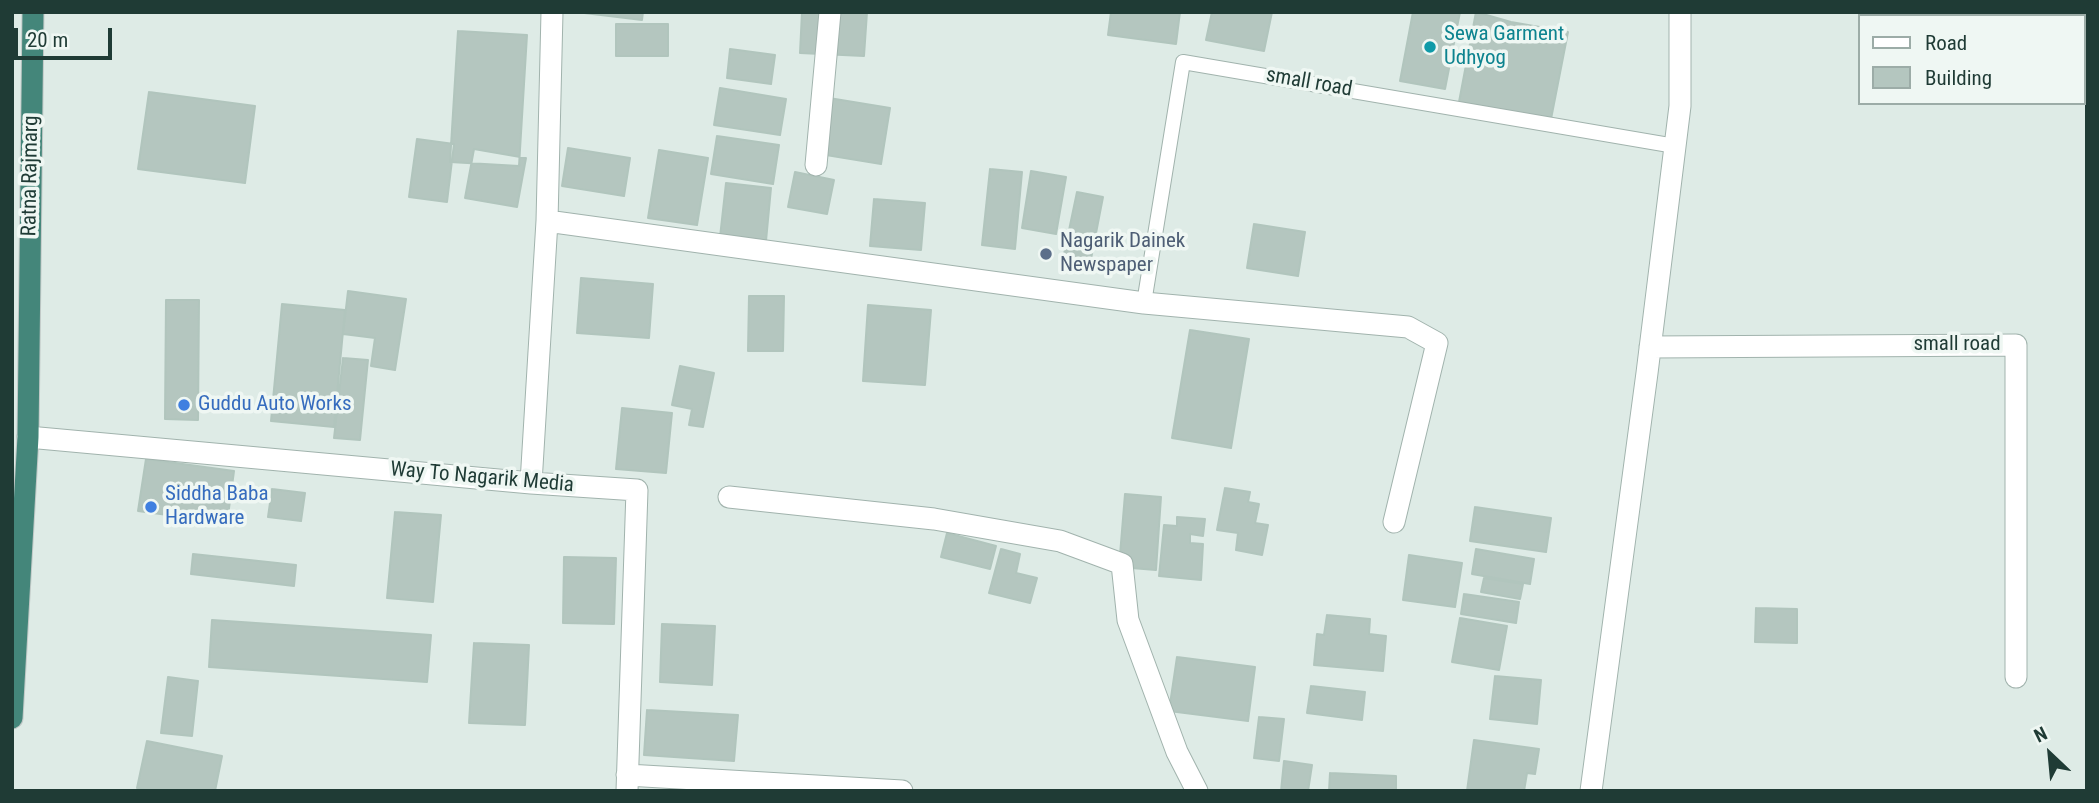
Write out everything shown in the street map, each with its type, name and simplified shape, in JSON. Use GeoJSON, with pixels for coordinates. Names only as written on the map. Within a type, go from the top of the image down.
{"type":"FeatureCollection","features":[{"type":"Feature","properties":{"kind":"highway","name":"Ratna Rajmarg"},"geometry":{"type":"LineString","coordinates":[[12,718],[28,438],[33,12]]}},
{"type":"Feature","properties":{"kind":"street"},"geometry":{"type":"LineString","coordinates":[[531,483],[547,221],[552,12]]}},
{"type":"Feature","properties":{"kind":"street"},"geometry":{"type":"LineString","coordinates":[[816,165],[830,12]]}},
{"type":"Feature","properties":{"kind":"street"},"geometry":{"type":"LineString","coordinates":[[1591,791],[1680,106],[1680,12]]}},
{"type":"Feature","properties":{"kind":"street"},"geometry":{"type":"LineString","coordinates":[[547,221],[1144,303],[1408,327],[1437,343],[1394,522]]}},
{"type":"Feature","properties":{"kind":"street","name":"small road"},"geometry":{"type":"LineString","coordinates":[[1650,347],[2016,345],[2016,677]]}},
{"type":"Feature","properties":{"kind":"street","name":"Way To Nagarik Media"},"geometry":{"type":"LineString","coordinates":[[28,438],[531,483],[636,489],[627,783]]}},
{"type":"Feature","properties":{"kind":"street"},"geometry":{"type":"LineString","coordinates":[[729,497],[960,523],[1060,541],[1122,564],[1128,620],[1177,752],[1197,791]]}},
{"type":"Feature","properties":{"kind":"street"},"geometry":{"type":"LineString","coordinates":[[627,783],[902,791]]}},
{"type":"Feature","properties":{"kind":"lane","name":"small road"},"geometry":{"type":"LineString","coordinates":[[1144,303],[1184,62],[1675,146]]}},
{"type":"Feature","properties":{"kind":"building"},"geometry":{"type":"Polygon","coordinates":[[[576,12],[643,12],[642,20],[576,12]]]}},
{"type":"Feature","properties":{"kind":"building"},"geometry":{"type":"Polygon","coordinates":[[[802,12],[867,12],[864,56],[800,53],[802,12]]]}},
{"type":"Feature","properties":{"kind":"building"},"geometry":{"type":"Polygon","coordinates":[[[1111,12],[1180,12],[1176,44],[1108,35],[1111,12]]]}},
{"type":"Feature","properties":{"kind":"building"},"geometry":{"type":"Polygon","coordinates":[[[1212,12],[1272,12],[1264,51],[1206,40],[1212,12]]]}},
{"type":"Feature","properties":{"kind":"building","name":"Sewa Garment Udhyog"},"geometry":{"type":"Polygon","coordinates":[[[1413,12],[1460,12],[1445,89],[1400,81],[1413,12]]]}},
{"type":"Feature","properties":{"kind":"building"},"geometry":{"type":"Polygon","coordinates":[[[1476,12],[1511,22],[1568,32],[1551,119],[1459,102],[1476,12]]]}},
{"type":"Feature","properties":{"kind":"building"},"geometry":{"type":"Polygon","coordinates":[[[616,24],[668,24],[668,56],[616,56],[616,24]]]}},
{"type":"Feature","properties":{"kind":"building"},"geometry":{"type":"Polygon","coordinates":[[[458,31],[527,35],[519,166],[450,162],[458,31]]]}},
{"type":"Feature","properties":{"kind":"building"},"geometry":{"type":"Polygon","coordinates":[[[730,49],[775,55],[771,84],[727,78],[730,49]]]}},
{"type":"Feature","properties":{"kind":"building"},"geometry":{"type":"Polygon","coordinates":[[[720,88],[786,99],[780,135],[714,125],[720,88]]]}},
{"type":"Feature","properties":{"kind":"building"},"geometry":{"type":"Polygon","coordinates":[[[149,92],[255,106],[245,183],[138,169],[149,92]]]}},
{"type":"Feature","properties":{"kind":"building"},"geometry":{"type":"Polygon","coordinates":[[[829,98],[890,108],[881,164],[820,154],[829,98]]]}},
{"type":"Feature","properties":{"kind":"building"},"geometry":{"type":"Polygon","coordinates":[[[717,136],[779,145],[773,184],[711,174],[717,136]]]}},
{"type":"Feature","properties":{"kind":"building"},"geometry":{"type":"Polygon","coordinates":[[[417,139],[454,144],[447,202],[409,197],[417,139]]]}},
{"type":"Feature","properties":{"kind":"building"},"geometry":{"type":"Polygon","coordinates":[[[568,148],[630,158],[624,196],[562,186],[568,148]]]}},
{"type":"Feature","properties":{"kind":"building"},"geometry":{"type":"Polygon","coordinates":[[[474,149],[526,158],[517,207],[465,198],[474,149]]]}},
{"type":"Feature","properties":{"kind":"building"},"geometry":{"type":"Polygon","coordinates":[[[659,150],[708,158],[697,225],[648,218],[659,150]]]}},
{"type":"Feature","properties":{"kind":"building"},"geometry":{"type":"Polygon","coordinates":[[[990,169],[1022,172],[1015,249],[982,245],[990,169]]]}},
{"type":"Feature","properties":{"kind":"building"},"geometry":{"type":"Polygon","coordinates":[[[1031,171],[1066,177],[1056,234],[1022,228],[1031,171]]]}},
{"type":"Feature","properties":{"kind":"building"},"geometry":{"type":"Polygon","coordinates":[[[795,172],[834,180],[827,214],[788,207],[795,172]]]}},
{"type":"Feature","properties":{"kind":"building"},"geometry":{"type":"Polygon","coordinates":[[[726,183],[771,188],[766,241],[720,237],[726,183]]]}},
{"type":"Feature","properties":{"kind":"building"},"geometry":{"type":"Polygon","coordinates":[[[1077,192],[1103,197],[1090,264],[1063,259],[1077,192]]]}},
{"type":"Feature","properties":{"kind":"building"},"geometry":{"type":"Polygon","coordinates":[[[874,199],[925,203],[921,250],[870,246],[874,199]]]}},
{"type":"Feature","properties":{"kind":"building"},"geometry":{"type":"Polygon","coordinates":[[[1254,224],[1305,232],[1298,276],[1247,268],[1254,224]]]}},
{"type":"Feature","properties":{"kind":"building"},"geometry":{"type":"Polygon","coordinates":[[[581,278],[653,284],[649,338],[577,333],[581,278]]]}},
{"type":"Feature","properties":{"kind":"building"},"geometry":{"type":"Polygon","coordinates":[[[348,291],[406,299],[395,370],[371,366],[375,338],[343,334],[348,291]]]}},
{"type":"Feature","properties":{"kind":"building"},"geometry":{"type":"Polygon","coordinates":[[[749,296],[784,296],[783,351],[748,351],[749,296]]]}},
{"type":"Feature","properties":{"kind":"building"},"geometry":{"type":"Polygon","coordinates":[[[166,300],[199,300],[198,420],[165,419],[166,300]]]}},
{"type":"Feature","properties":{"kind":"building"},"geometry":{"type":"Polygon","coordinates":[[[282,304],[345,310],[334,427],[271,421],[282,304]]]}},
{"type":"Feature","properties":{"kind":"building"},"geometry":{"type":"Polygon","coordinates":[[[868,305],[931,310],[925,385],[863,381],[868,305]]]}},
{"type":"Feature","properties":{"kind":"building"},"geometry":{"type":"Polygon","coordinates":[[[1190,330],[1249,339],[1231,448],[1172,438],[1190,330]]]}},
{"type":"Feature","properties":{"kind":"building"},"geometry":{"type":"Polygon","coordinates":[[[343,358],[368,360],[360,440],[334,438],[343,358]]]}},
{"type":"Feature","properties":{"kind":"building"},"geometry":{"type":"Polygon","coordinates":[[[680,366],[714,373],[703,427],[689,425],[692,409],[672,405],[680,366]]]}},
{"type":"Feature","properties":{"kind":"building"},"geometry":{"type":"Polygon","coordinates":[[[622,408],[672,413],[666,473],[616,469],[622,408]]]}},
{"type":"Feature","properties":{"kind":"building"},"geometry":{"type":"Polygon","coordinates":[[[146,459],[234,471],[227,523],[138,511],[146,459]]]}},
{"type":"Feature","properties":{"kind":"building"},"geometry":{"type":"Polygon","coordinates":[[[1225,488],[1250,492],[1248,502],[1259,504],[1255,523],[1268,525],[1262,555],[1236,550],[1238,533],[1217,530],[1225,488]]]}},
{"type":"Feature","properties":{"kind":"building"},"geometry":{"type":"Polygon","coordinates":[[[272,489],[305,493],[301,521],[268,517],[272,489]]]}},
{"type":"Feature","properties":{"kind":"building"},"geometry":{"type":"Polygon","coordinates":[[[1125,494],[1161,497],[1156,570],[1119,567],[1125,494]]]}},
{"type":"Feature","properties":{"kind":"building"},"geometry":{"type":"Polygon","coordinates":[[[1475,507],[1551,518],[1546,552],[1470,541],[1475,507]]]}},
{"type":"Feature","properties":{"kind":"building"},"geometry":{"type":"Polygon","coordinates":[[[395,512],[441,515],[433,602],[387,598],[395,512]]]}},
{"type":"Feature","properties":{"kind":"building"},"geometry":{"type":"Polygon","coordinates":[[[1177,517],[1205,519],[1203,536],[1190,534],[1190,543],[1203,544],[1201,580],[1159,576],[1164,525],[1177,526],[1177,517]]]}},
{"type":"Feature","properties":{"kind":"building"},"geometry":{"type":"Polygon","coordinates":[[[947,533],[996,546],[990,569],[941,557],[947,533]]]}},
{"type":"Feature","properties":{"kind":"building"},"geometry":{"type":"Polygon","coordinates":[[[1001,549],[1020,554],[1016,573],[1037,578],[1030,603],[989,593],[1001,549]]]}},
{"type":"Feature","properties":{"kind":"building"},"geometry":{"type":"Polygon","coordinates":[[[1476,549],[1534,559],[1530,584],[1472,574],[1476,549]]]}},
{"type":"Feature","properties":{"kind":"building"},"geometry":{"type":"Polygon","coordinates":[[[193,554],[296,565],[294,586],[191,574],[193,554]]]}},
{"type":"Feature","properties":{"kind":"building"},"geometry":{"type":"Polygon","coordinates":[[[1409,555],[1462,563],[1455,607],[1403,600],[1409,555]]]}},
{"type":"Feature","properties":{"kind":"building"},"geometry":{"type":"Polygon","coordinates":[[[564,557],[616,558],[614,624],[563,623],[564,557]]]}},
{"type":"Feature","properties":{"kind":"building"},"geometry":{"type":"Polygon","coordinates":[[[1484,578],[1523,584],[1520,599],[1481,592],[1484,578]]]}},
{"type":"Feature","properties":{"kind":"building"},"geometry":{"type":"Polygon","coordinates":[[[1464,594],[1519,602],[1516,623],[1461,614],[1464,594]]]}},
{"type":"Feature","properties":{"kind":"building"},"geometry":{"type":"Polygon","coordinates":[[[1756,608],[1797,609],[1797,643],[1755,642],[1756,608]]]}},
{"type":"Feature","properties":{"kind":"building"},"geometry":{"type":"Polygon","coordinates":[[[1327,615],[1370,619],[1369,634],[1386,636],[1383,671],[1314,665],[1317,634],[1324,635],[1327,615]]]}},
{"type":"Feature","properties":{"kind":"building"},"geometry":{"type":"Polygon","coordinates":[[[1460,618],[1507,626],[1499,670],[1452,662],[1460,618]]]}},
{"type":"Feature","properties":{"kind":"building"},"geometry":{"type":"Polygon","coordinates":[[[212,620],[431,635],[427,682],[209,667],[212,620]]]}},
{"type":"Feature","properties":{"kind":"building"},"geometry":{"type":"Polygon","coordinates":[[[662,624],[715,626],[712,685],[660,682],[662,624]]]}},
{"type":"Feature","properties":{"kind":"building"},"geometry":{"type":"Polygon","coordinates":[[[474,643],[529,645],[525,725],[469,723],[474,643]]]}},
{"type":"Feature","properties":{"kind":"building"},"geometry":{"type":"Polygon","coordinates":[[[1177,657],[1255,667],[1248,721],[1169,711],[1177,657]]]}},
{"type":"Feature","properties":{"kind":"building"},"geometry":{"type":"Polygon","coordinates":[[[1495,676],[1541,680],[1537,724],[1490,719],[1495,676]]]}},
{"type":"Feature","properties":{"kind":"building"},"geometry":{"type":"Polygon","coordinates":[[[168,677],[198,681],[192,736],[161,733],[168,677]]]}},
{"type":"Feature","properties":{"kind":"building"},"geometry":{"type":"Polygon","coordinates":[[[1311,686],[1365,692],[1362,720],[1307,713],[1311,686]]]}},
{"type":"Feature","properties":{"kind":"building"},"geometry":{"type":"Polygon","coordinates":[[[647,710],[738,715],[734,761],[644,755],[647,710]]]}},
{"type":"Feature","properties":{"kind":"building"},"geometry":{"type":"Polygon","coordinates":[[[1259,717],[1284,719],[1279,761],[1254,758],[1259,717]]]}},
{"type":"Feature","properties":{"kind":"building"},"geometry":{"type":"Polygon","coordinates":[[[1474,740],[1539,749],[1535,774],[1527,773],[1524,791],[1467,791],[1474,740]]]}},
{"type":"Feature","properties":{"kind":"building"},"geometry":{"type":"Polygon","coordinates":[[[147,741],[222,756],[215,791],[150,791],[137,788],[147,741]]]}},
{"type":"Feature","properties":{"kind":"building"},"geometry":{"type":"Polygon","coordinates":[[[1284,761],[1312,765],[1308,791],[1281,791],[1284,761]]]}},
{"type":"Feature","properties":{"kind":"building"},"geometry":{"type":"Polygon","coordinates":[[[1330,773],[1396,776],[1396,791],[1329,791],[1330,773]]]}},
{"type":"Feature","properties":{"kind":"place","name":"Sewa Garment Udhyog"},"geometry":{"type":"Point","coordinates":[1430,47]}},
{"type":"Feature","properties":{"kind":"place","name":"Nagarik Dainek Newspaper"},"geometry":{"type":"Point","coordinates":[1046,254]}},
{"type":"Feature","properties":{"kind":"place","name":"Guddu Auto Works"},"geometry":{"type":"Point","coordinates":[184,405]}},
{"type":"Feature","properties":{"kind":"place","name":"Siddha Baba Hardware"},"geometry":{"type":"Point","coordinates":[151,507]}}]}
